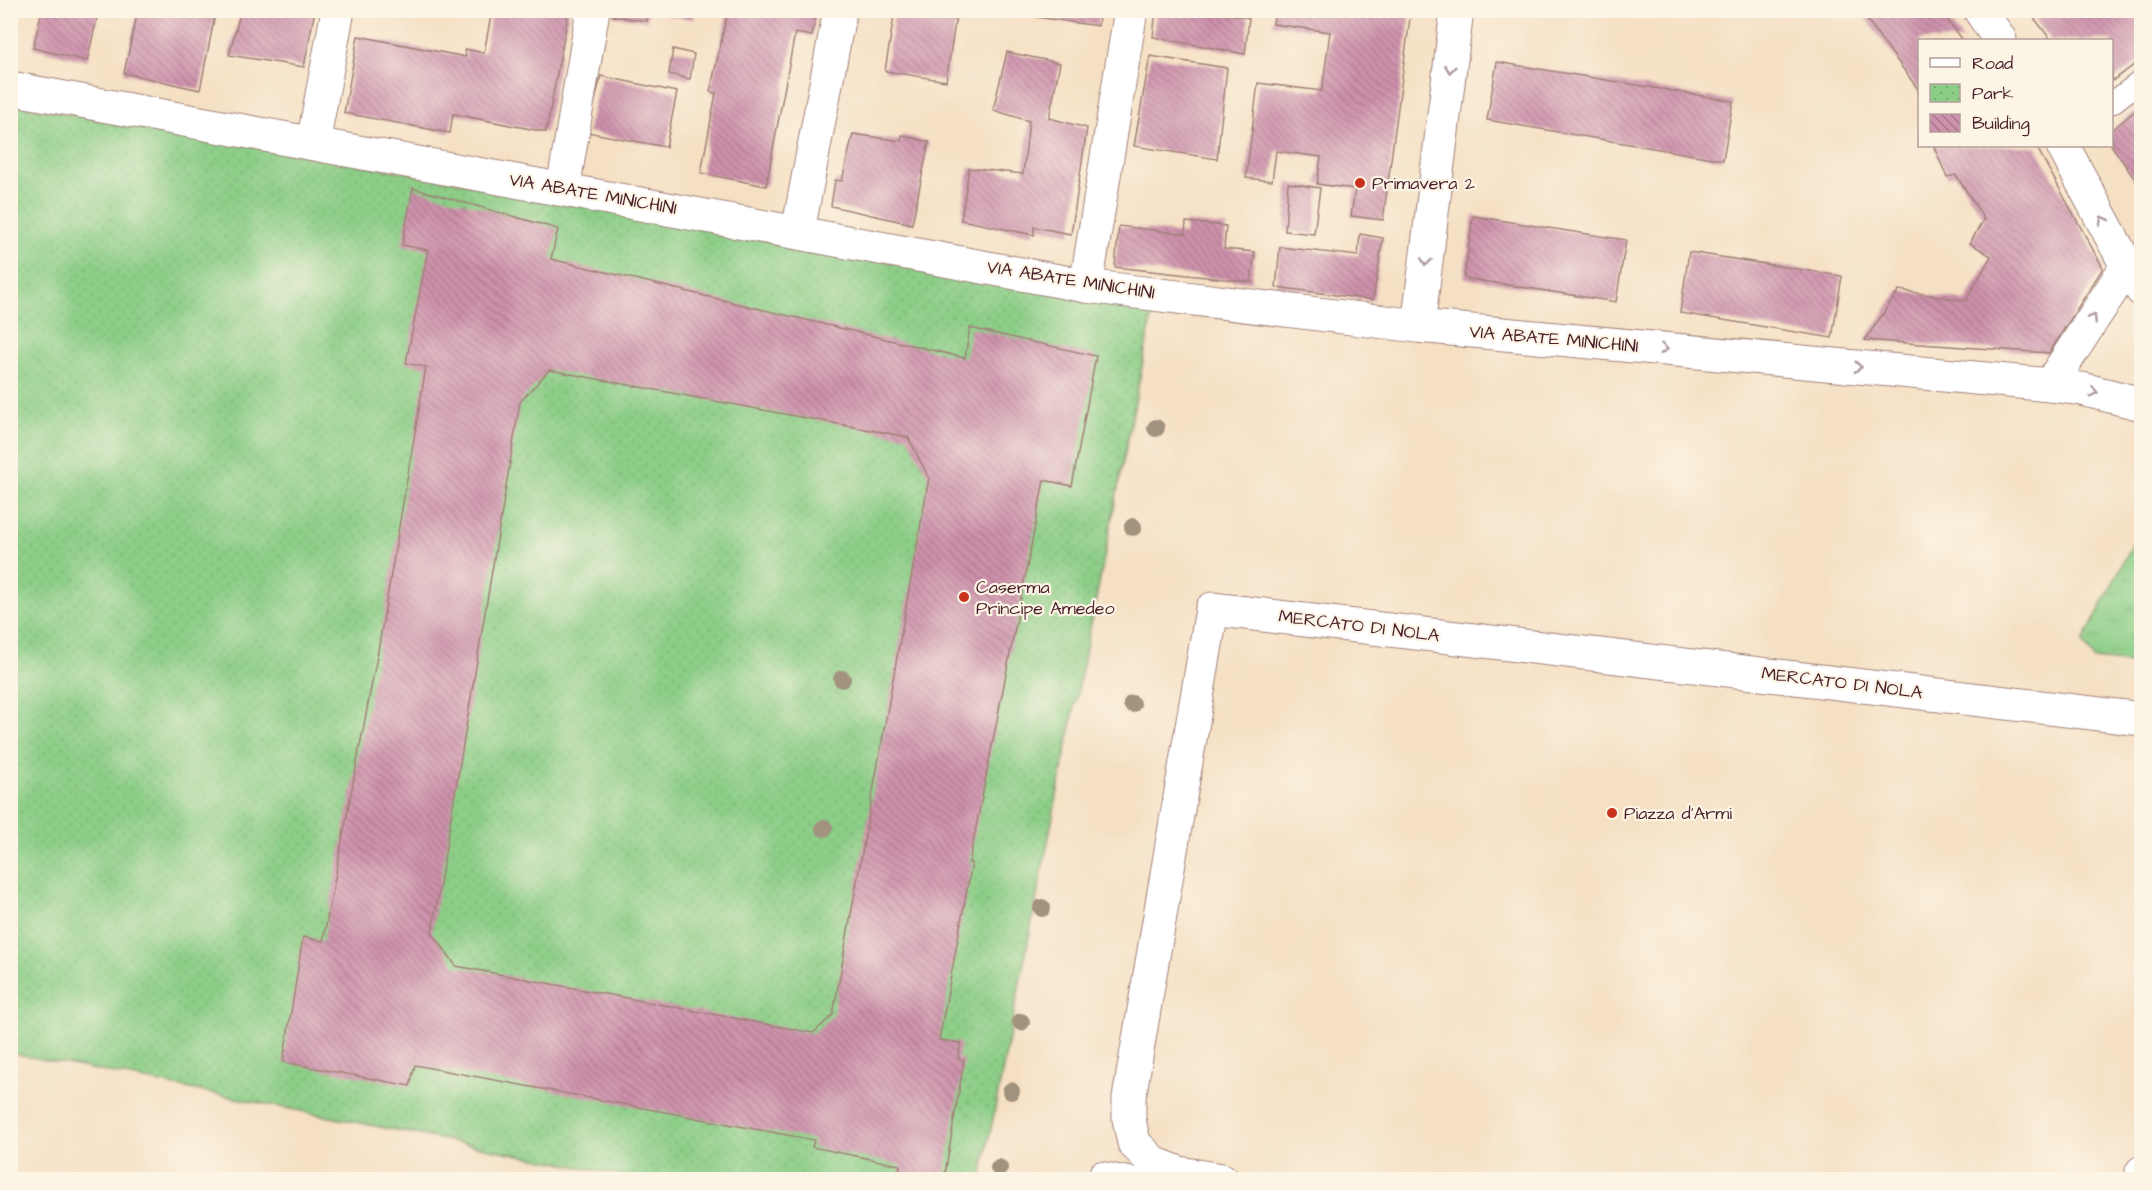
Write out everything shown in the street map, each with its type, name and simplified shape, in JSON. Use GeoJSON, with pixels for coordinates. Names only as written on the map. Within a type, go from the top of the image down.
{"type":"FeatureCollection","features":[{"type":"Feature","properties":{"kind":"street"},"geometry":{"type":"LineString","coordinates":[[313,143],[338,10]]}},
{"type":"Feature","properties":{"kind":"street"},"geometry":{"type":"LineString","coordinates":[[563,189],[593,10]]}},
{"type":"Feature","properties":{"kind":"street"},"geometry":{"type":"LineString","coordinates":[[798,231],[840,10]]}},
{"type":"Feature","properties":{"kind":"street"},"geometry":{"type":"LineString","coordinates":[[1086,286],[1131,10]]}},
{"type":"Feature","properties":{"kind":"street"},"geometry":{"type":"LineString","coordinates":[[1418,326],[1457,10]]}},
{"type":"Feature","properties":{"kind":"street"},"geometry":{"type":"LineString","coordinates":[[1980,10],[1999,39]]}},
{"type":"Feature","properties":{"kind":"street","name":"VIA ABATE MINICHINI"},"geometry":{"type":"LineString","coordinates":[[10,88],[798,231],[1086,286],[1418,326],[2050,385],[2082,389],[2142,404]]}},
{"type":"Feature","properties":{"kind":"street"},"geometry":{"type":"LineString","coordinates":[[2050,385],[2134,278],[2064,147]]}},
{"type":"Feature","properties":{"kind":"street","name":"MERCATO DI NOLA"},"geometry":{"type":"LineString","coordinates":[[1222,1179],[1179,1173],[1154,1163],[1134,1143],[1129,1119],[1129,1098],[1212,609],[2142,719]]}},
{"type":"Feature","properties":{"kind":"street"},"geometry":{"type":"LineString","coordinates":[[2140,1179],[2142,1172]]}},
{"type":"Feature","properties":{"kind":"lane"},"geometry":{"type":"LineString","coordinates":[[2113,102],[2142,80]]}},
{"type":"Feature","properties":{"kind":"lane"},"geometry":{"type":"LineString","coordinates":[[1098,1179],[1100,1172],[1142,1179]]}},
{"type":"Feature","properties":{"kind":"green space"},"geometry":{"type":"Polygon","coordinates":[[[10,104],[416,174],[1153,311],[981,1179],[640,1179],[11,1053],[10,104]]]}},
{"type":"Feature","properties":{"kind":"green space"},"geometry":{"type":"Polygon","coordinates":[[[2141,528],[2141,664],[2094,659],[2083,642],[2141,528]]]}},
{"type":"Feature","properties":{"kind":"building"},"geometry":{"type":"Polygon","coordinates":[[[42,10],[99,10],[87,61],[33,48],[42,10]]]}},
{"type":"Feature","properties":{"kind":"building"},"geometry":{"type":"Polygon","coordinates":[[[138,10],[216,10],[200,90],[124,73],[138,10]]]}},
{"type":"Feature","properties":{"kind":"building"},"geometry":{"type":"Polygon","coordinates":[[[241,10],[315,10],[304,67],[229,55],[241,10]]]}},
{"type":"Feature","properties":{"kind":"building"},"geometry":{"type":"Polygon","coordinates":[[[492,10],[569,10],[546,132],[453,114],[450,133],[344,113],[358,36],[466,57],[465,49],[484,53],[492,10]]]}},
{"type":"Feature","properties":{"kind":"building"},"geometry":{"type":"Polygon","coordinates":[[[614,10],[648,10],[647,21],[613,16],[614,10]]]}},
{"type":"Feature","properties":{"kind":"building"},"geometry":{"type":"Polygon","coordinates":[[[664,10],[694,10],[693,19],[664,15],[664,10]]]}},
{"type":"Feature","properties":{"kind":"building"},"geometry":{"type":"Polygon","coordinates":[[[728,10],[817,10],[812,36],[795,33],[766,186],[701,173],[716,93],[710,92],[728,10]]]}},
{"type":"Feature","properties":{"kind":"building"},"geometry":{"type":"Polygon","coordinates":[[[895,10],[957,10],[946,81],[885,71],[895,10]]]}},
{"type":"Feature","properties":{"kind":"building"},"geometry":{"type":"Polygon","coordinates":[[[1038,10],[1100,10],[1098,26],[1037,17],[1038,10]]]}},
{"type":"Feature","properties":{"kind":"building"},"geometry":{"type":"Polygon","coordinates":[[[1156,10],[1206,10],[1249,18],[1245,54],[1153,37],[1156,10]]]}},
{"type":"Feature","properties":{"kind":"building"},"geometry":{"type":"Polygon","coordinates":[[[1275,10],[1411,10],[1383,220],[1351,216],[1355,189],[1317,184],[1321,157],[1276,151],[1272,181],[1246,178],[1258,83],[1322,91],[1330,32],[1273,24],[1275,10]]]}},
{"type":"Feature","properties":{"kind":"building"},"geometry":{"type":"Polygon","coordinates":[[[1860,10],[1940,10],[1962,39],[1918,39],[1918,89],[1860,10]]]}},
{"type":"Feature","properties":{"kind":"building"},"geometry":{"type":"Polygon","coordinates":[[[2028,10],[2130,10],[2138,21],[2142,18],[2142,59],[2113,80],[2113,39],[2050,39],[2028,10]]]}},
{"type":"Feature","properties":{"kind":"building"},"geometry":{"type":"Polygon","coordinates":[[[673,49],[694,54],[690,79],[669,74],[673,49]]]}},
{"type":"Feature","properties":{"kind":"building"},"geometry":{"type":"Polygon","coordinates":[[[1007,52],[1060,63],[1049,118],[1087,128],[1071,234],[1034,227],[1034,235],[961,220],[969,168],[1023,174],[1029,121],[993,110],[1007,52]]]}},
{"type":"Feature","properties":{"kind":"building"},"geometry":{"type":"Polygon","coordinates":[[[1150,56],[1227,68],[1217,159],[1134,146],[1150,56]]]}},
{"type":"Feature","properties":{"kind":"building"},"geometry":{"type":"Polygon","coordinates":[[[1497,62],[1733,101],[1723,160],[1487,120],[1497,62]]]}},
{"type":"Feature","properties":{"kind":"building"},"geometry":{"type":"Polygon","coordinates":[[[601,76],[677,92],[666,147],[587,132],[601,76]]]}},
{"type":"Feature","properties":{"kind":"building"},"geometry":{"type":"Polygon","coordinates":[[[2142,105],[2142,181],[2138,184],[2113,147],[2113,129],[2142,105]]]}},
{"type":"Feature","properties":{"kind":"building"},"geometry":{"type":"Polygon","coordinates":[[[853,134],[901,141],[902,135],[929,142],[912,224],[831,206],[835,180],[842,181],[853,134]]]}},
{"type":"Feature","properties":{"kind":"building"},"geometry":{"type":"Polygon","coordinates":[[[1934,147],[2037,147],[2103,268],[2049,353],[1865,340],[1899,290],[1966,301],[1991,256],[1970,243],[1984,219],[1956,175],[1947,177],[1934,147]]]}},
{"type":"Feature","properties":{"kind":"building"},"geometry":{"type":"Polygon","coordinates":[[[1288,183],[1320,188],[1314,234],[1285,231],[1288,183]]]}},
{"type":"Feature","properties":{"kind":"building","name":"Caserma Principe Amedeo"},"geometry":{"type":"Polygon","coordinates":[[[413,188],[558,229],[551,259],[965,358],[970,328],[1096,356],[1072,486],[1044,480],[969,863],[972,863],[939,1040],[961,1043],[958,1059],[964,1060],[944,1180],[899,1180],[900,1165],[812,1147],[814,1140],[415,1065],[410,1086],[283,1062],[303,937],[323,941],[378,651],[426,367],[406,363],[428,250],[402,245],[413,188]],[[549,370],[520,402],[432,932],[456,966],[813,1033],[833,1015],[929,478],[908,437],[549,370]]]}},
{"type":"Feature","properties":{"kind":"building"},"geometry":{"type":"Polygon","coordinates":[[[1473,216],[1626,240],[1616,302],[1464,278],[1473,216]]]}},
{"type":"Feature","properties":{"kind":"building"},"geometry":{"type":"Polygon","coordinates":[[[1186,222],[1226,226],[1224,249],[1255,252],[1251,282],[1115,267],[1119,226],[1185,234],[1186,222]]]}},
{"type":"Feature","properties":{"kind":"building"},"geometry":{"type":"Polygon","coordinates":[[[1360,234],[1383,238],[1373,300],[1276,287],[1280,247],[1358,256],[1360,234]]]}},
{"type":"Feature","properties":{"kind":"building"},"geometry":{"type":"Polygon","coordinates":[[[1689,252],[1842,276],[1832,338],[1680,313],[1689,252]]]}},
{"type":"Feature","properties":{"kind":"place","name":"Primavera 2"},"geometry":{"type":"Point","coordinates":[1360,183]}},
{"type":"Feature","properties":{"kind":"place","name":"Caserma Principe Amedeo"},"geometry":{"type":"Point","coordinates":[964,597]}},
{"type":"Feature","properties":{"kind":"place","name":"Piazza d'Armi"},"geometry":{"type":"Point","coordinates":[1612,813]}}]}
